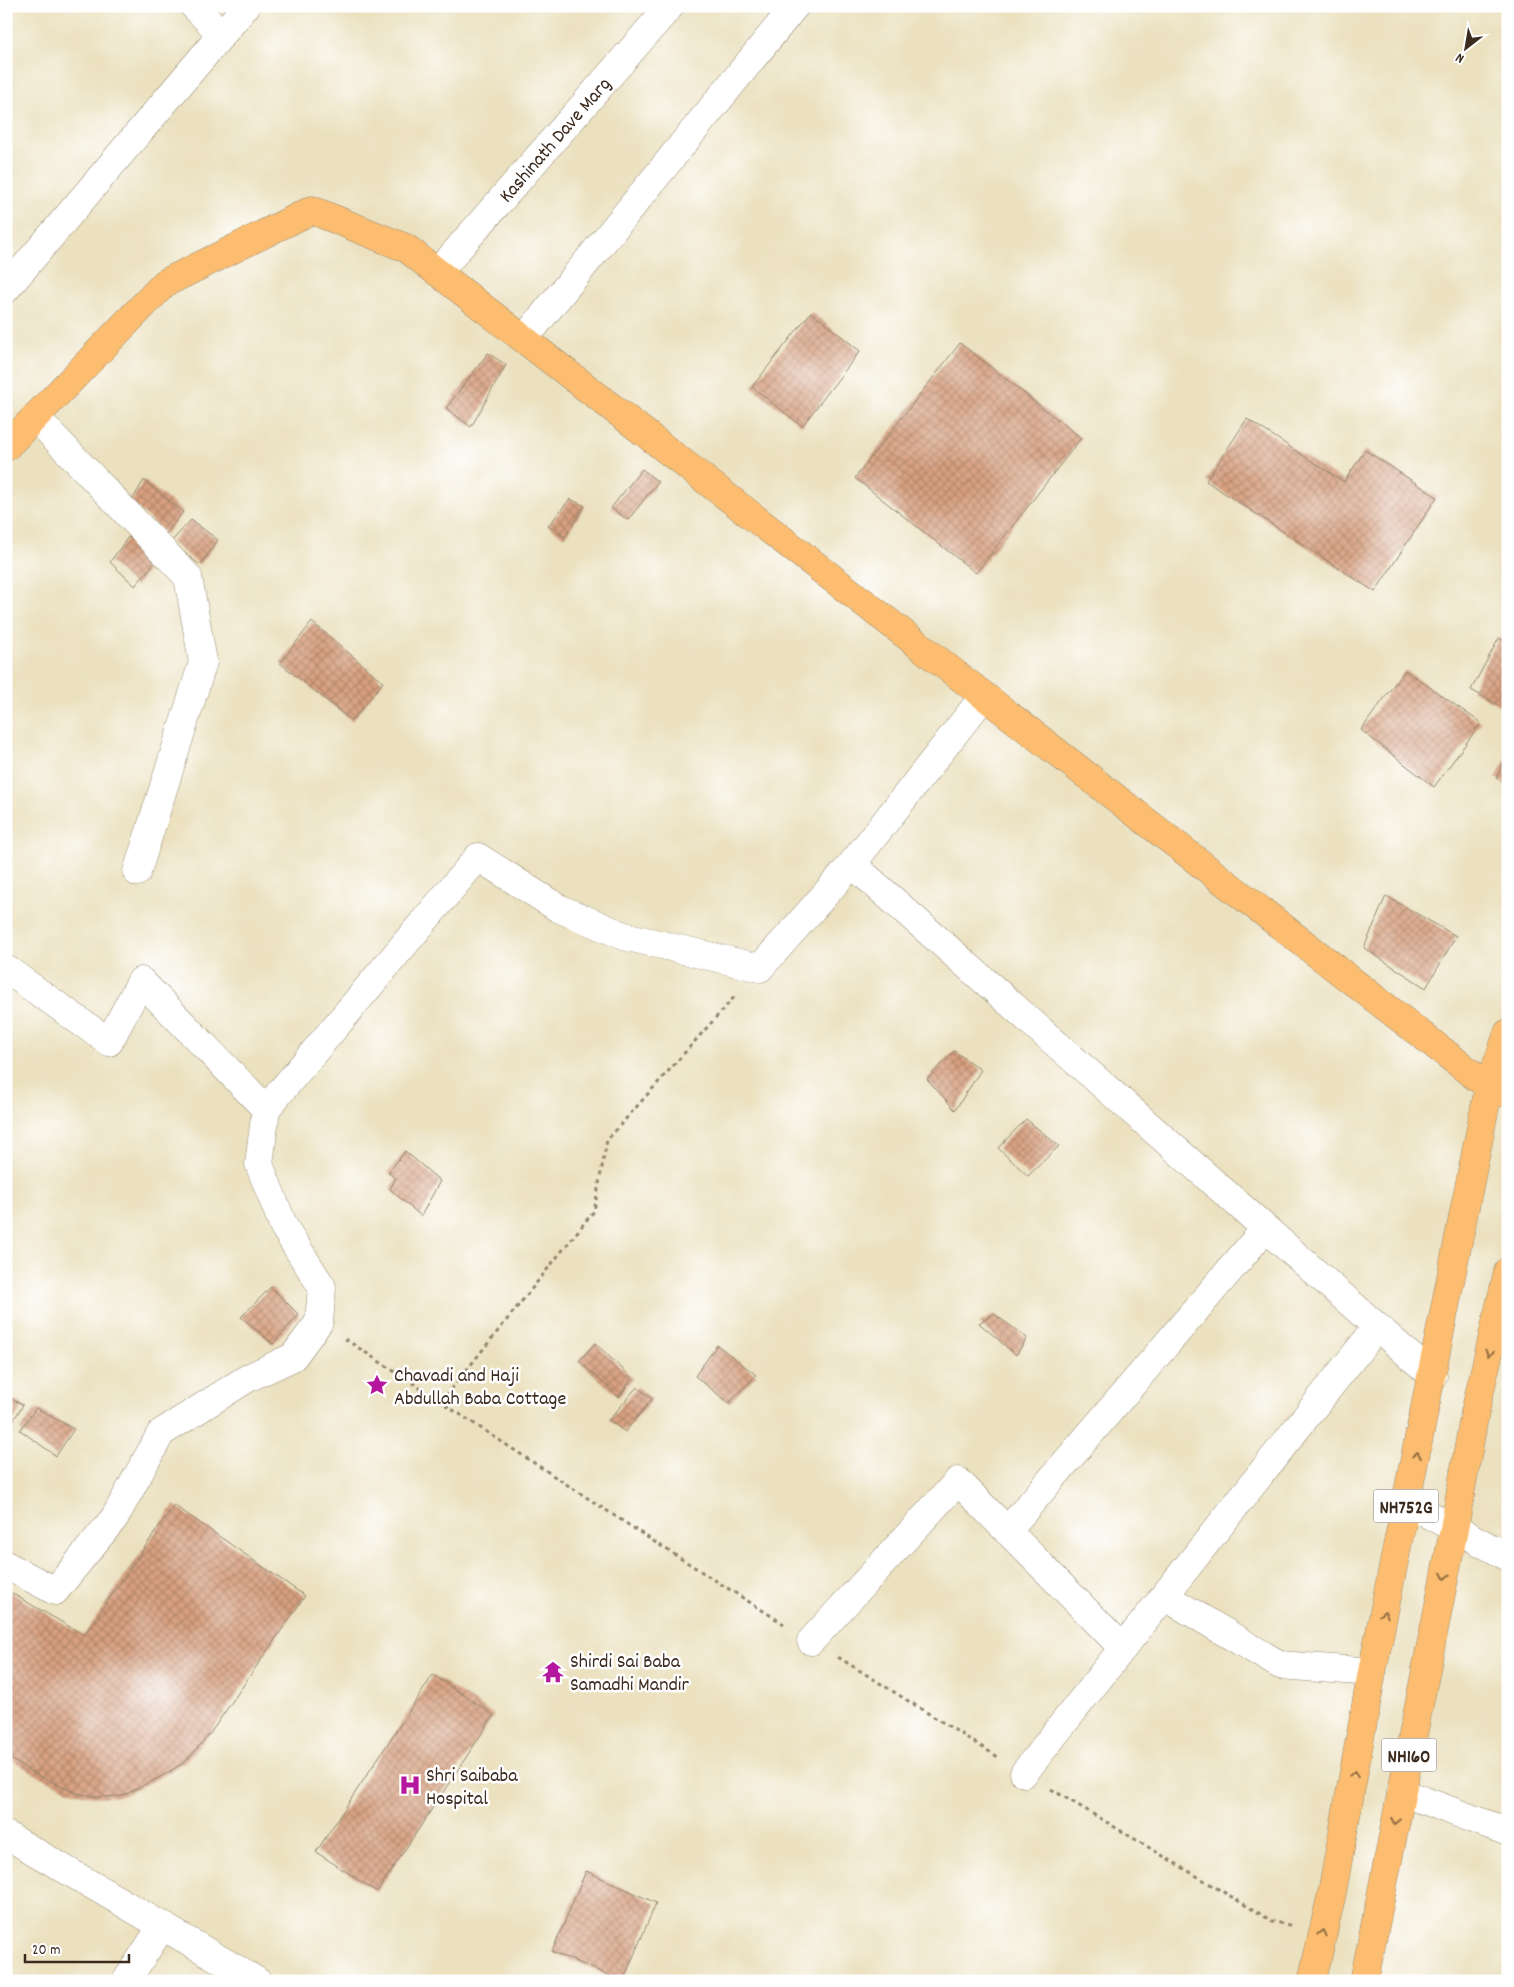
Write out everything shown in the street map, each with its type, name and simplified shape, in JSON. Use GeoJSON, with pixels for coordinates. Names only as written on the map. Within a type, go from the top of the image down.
{"type":"FeatureCollection","features":[{"type":"Feature","properties":{"kind":"main road"},"geometry":{"type":"LineString","coordinates":[[6,447],[165,283],[312,210],[406,248],[1498,1091]]}},
{"type":"Feature","properties":{"kind":"main road","name":"NH752G"},"geometry":{"type":"LineString","coordinates":[[1312,1981],[1332,1894],[1372,1672],[1433,1376],[1498,1091],[1508,1033]]}},
{"type":"Feature","properties":{"kind":"main road","name":"NH160"},"geometry":{"type":"LineString","coordinates":[[1364,1981],[1454,1528],[1475,1412],[1508,1271]]}},
{"type":"Feature","properties":{"kind":"street"},"geometry":{"type":"LineString","coordinates":[[194,6],[222,35]]}},
{"type":"Feature","properties":{"kind":"street"},"geometry":{"type":"LineString","coordinates":[[6,289],[246,6]]}},
{"type":"Feature","properties":{"kind":"street","name":"Kashinath Dave Marg"},"geometry":{"type":"LineString","coordinates":[[438,272],[670,6]]}},
{"type":"Feature","properties":{"kind":"street"},"geometry":{"type":"LineString","coordinates":[[524,339],[795,6]]}},
{"type":"Feature","properties":{"kind":"street"},"geometry":{"type":"LineString","coordinates":[[35,418],[188,577],[203,662],[137,872]]}},
{"type":"Feature","properties":{"kind":"street"},"geometry":{"type":"LineString","coordinates":[[6,1565],[55,1591],[115,1516],[161,1433],[248,1378],[293,1357],[319,1322],[322,1287],[284,1226],[259,1164],[266,1109],[478,857],[558,908],[624,936],[760,968],[852,864],[984,696]]}},
{"type":"Feature","properties":{"kind":"street"},"geometry":{"type":"LineString","coordinates":[[852,864],[1433,1376]]}},
{"type":"Feature","properties":{"kind":"street"},"geometry":{"type":"LineString","coordinates":[[6,969],[109,1042],[140,981],[266,1109]]}},
{"type":"Feature","properties":{"kind":"street"},"geometry":{"type":"LineString","coordinates":[[1007,1531],[1265,1229]]}},
{"type":"Feature","properties":{"kind":"street"},"geometry":{"type":"LineString","coordinates":[[1024,1773],[1377,1327]]}},
{"type":"Feature","properties":{"kind":"street"},"geometry":{"type":"LineString","coordinates":[[811,1641],[958,1481],[1123,1648]]}},
{"type":"Feature","properties":{"kind":"street"},"geometry":{"type":"LineString","coordinates":[[1407,1504],[1508,1557]]}},
{"type":"Feature","properties":{"kind":"street"},"geometry":{"type":"LineString","coordinates":[[1164,1596],[1280,1664],[1372,1672]]}},
{"type":"Feature","properties":{"kind":"street"},"geometry":{"type":"LineString","coordinates":[[1401,1792],[1508,1832]]}},
{"type":"Feature","properties":{"kind":"street"},"geometry":{"type":"LineString","coordinates":[[6,1835],[257,1981]]}},
{"type":"Feature","properties":{"kind":"street"},"geometry":{"type":"LineString","coordinates":[[126,1981],[163,1925]]}},
{"type":"Feature","properties":{"kind":"path"},"geometry":{"type":"LineString","coordinates":[[441,1402],[594,1211],[607,1140],[760,968]]}},
{"type":"Feature","properties":{"kind":"building"},"geometry":{"type":"Polygon","coordinates":[[[811,312],[860,351],[802,426],[752,387],[811,312]]]}},
{"type":"Feature","properties":{"kind":"building"},"geometry":{"type":"Polygon","coordinates":[[[960,343],[1081,438],[976,573],[855,478],[960,343]]]}},
{"type":"Feature","properties":{"kind":"building"},"geometry":{"type":"Polygon","coordinates":[[[488,353],[506,365],[471,427],[446,408],[488,353]]]}},
{"type":"Feature","properties":{"kind":"building"},"geometry":{"type":"Polygon","coordinates":[[[1247,419],[1344,482],[1365,450],[1437,497],[1375,592],[1206,481],[1247,419]]]}},
{"type":"Feature","properties":{"kind":"building"},"geometry":{"type":"Polygon","coordinates":[[[642,469],[658,482],[628,520],[611,508],[642,469]]]}},
{"type":"Feature","properties":{"kind":"building"},"geometry":{"type":"Polygon","coordinates":[[[144,480],[183,512],[166,534],[131,502],[144,480]]]}},
{"type":"Feature","properties":{"kind":"building"},"geometry":{"type":"Polygon","coordinates":[[[570,499],[585,506],[565,537],[548,526],[570,499]]]}},
{"type":"Feature","properties":{"kind":"building"},"geometry":{"type":"Polygon","coordinates":[[[191,520],[218,540],[200,565],[171,542],[191,520]]]}},
{"type":"Feature","properties":{"kind":"building"},"geometry":{"type":"Polygon","coordinates":[[[128,537],[160,556],[135,586],[110,562],[128,537]]]}},
{"type":"Feature","properties":{"kind":"building"},"geometry":{"type":"Polygon","coordinates":[[[312,622],[383,682],[352,721],[280,663],[312,622]]]}},
{"type":"Feature","properties":{"kind":"building"},"geometry":{"type":"Polygon","coordinates":[[[1499,638],[1508,643],[1508,710],[1471,690],[1499,638]]]}},
{"type":"Feature","properties":{"kind":"building"},"geometry":{"type":"Polygon","coordinates":[[[1405,670],[1481,723],[1434,787],[1361,730],[1405,670]]]}},
{"type":"Feature","properties":{"kind":"building"},"geometry":{"type":"Polygon","coordinates":[[[1508,755],[1508,784],[1496,778],[1508,755]]]}},
{"type":"Feature","properties":{"kind":"building"},"geometry":{"type":"Polygon","coordinates":[[[1386,896],[1456,936],[1426,988],[1364,948],[1386,896]]]}},
{"type":"Feature","properties":{"kind":"building"},"geometry":{"type":"Polygon","coordinates":[[[954,1051],[981,1070],[955,1110],[927,1079],[954,1051]]]}},
{"type":"Feature","properties":{"kind":"building"},"geometry":{"type":"Polygon","coordinates":[[[1026,1119],[1059,1146],[1028,1176],[998,1148],[1026,1119]]]}},
{"type":"Feature","properties":{"kind":"building"},"geometry":{"type":"Polygon","coordinates":[[[405,1151],[440,1181],[421,1216],[390,1189],[396,1178],[388,1173],[405,1151]]]}},
{"type":"Feature","properties":{"kind":"building"},"geometry":{"type":"Polygon","coordinates":[[[271,1287],[299,1315],[273,1344],[241,1317],[271,1287]]]}},
{"type":"Feature","properties":{"kind":"building"},"geometry":{"type":"Polygon","coordinates":[[[994,1314],[1027,1338],[1016,1355],[979,1323],[994,1314]]]}},
{"type":"Feature","properties":{"kind":"building"},"geometry":{"type":"Polygon","coordinates":[[[595,1343],[632,1378],[619,1397],[579,1361],[595,1343]]]}},
{"type":"Feature","properties":{"kind":"building"},"geometry":{"type":"Polygon","coordinates":[[[717,1345],[756,1375],[729,1403],[695,1376],[717,1345]]]}},
{"type":"Feature","properties":{"kind":"building"},"geometry":{"type":"Polygon","coordinates":[[[637,1387],[652,1399],[625,1432],[609,1420],[637,1387]]]}},
{"type":"Feature","properties":{"kind":"building"},"geometry":{"type":"Polygon","coordinates":[[[6,1396],[23,1405],[6,1432],[6,1396]]]}},
{"type":"Feature","properties":{"kind":"building"},"geometry":{"type":"Polygon","coordinates":[[[36,1408],[74,1429],[56,1456],[20,1430],[36,1408]]]}},
{"type":"Feature","properties":{"kind":"building"},"geometry":{"type":"Polygon","coordinates":[[[174,1505],[305,1596],[209,1735],[186,1761],[164,1775],[122,1796],[99,1797],[76,1793],[33,1773],[6,1756],[6,1590],[84,1635],[174,1505]]]}},
{"type":"Feature","properties":{"kind":"building"},"geometry":{"type":"Polygon","coordinates":[[[433,1675],[494,1715],[377,1892],[316,1852],[433,1675]]]}},
{"type":"Feature","properties":{"kind":"building"},"geometry":{"type":"Polygon","coordinates":[[[586,1871],[656,1903],[623,1981],[552,1952],[586,1871]]]}},
{"type":"Feature","properties":{"kind":"place","name":"Chavadi and Haji Abdullah Baba Cottage"},"geometry":{"type":"Point","coordinates":[377,1385]}},
{"type":"Feature","properties":{"kind":"place","name":"Shirdi Sai Baba Samadhi Mandir"},"geometry":{"type":"Point","coordinates":[553,1672]}},
{"type":"Feature","properties":{"kind":"place","name":"Shri Saibaba Hospital"},"geometry":{"type":"Point","coordinates":[410,1785]}}]}
